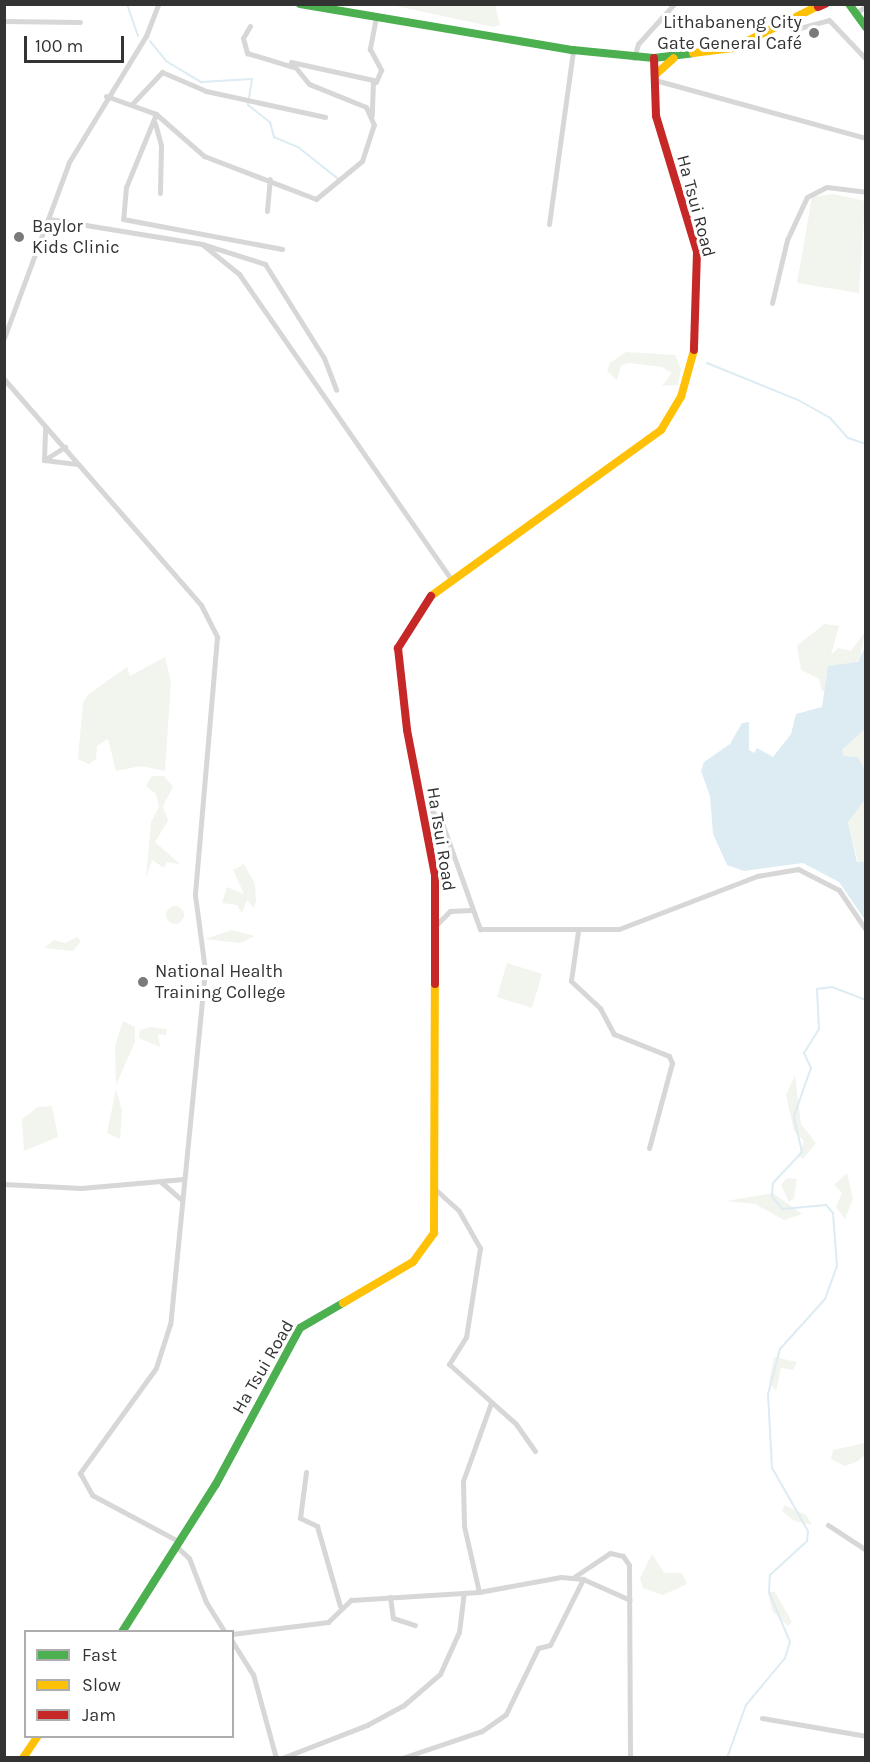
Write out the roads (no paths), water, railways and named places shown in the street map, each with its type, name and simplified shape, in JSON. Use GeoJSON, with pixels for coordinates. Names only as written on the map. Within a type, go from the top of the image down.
{"type":"FeatureCollection","features":[{"type":"Feature","properties":{"kind":"street"},"geometry":{"type":"LineString","coordinates":[[4,338],[69,162],[106,96],[146,36],[159,4]]}},
{"type":"Feature","properties":{"kind":"street"},"geometry":{"type":"LineString","coordinates":[[300,4],[573,50],[634,58],[675,57],[733,48],[791,24],[821,5]]}},
{"type":"Feature","properties":{"kind":"street"},"geometry":{"type":"LineString","coordinates":[[634,58],[638,44],[674,4]]}},
{"type":"Feature","properties":{"kind":"street"},"geometry":{"type":"LineString","coordinates":[[838,4],[849,5],[866,27]]}},
{"type":"Feature","properties":{"kind":"street"},"geometry":{"type":"LineString","coordinates":[[856,13],[866,6]]}},
{"type":"Feature","properties":{"kind":"street"},"geometry":{"type":"LineString","coordinates":[[106,96],[156,114],[204,156],[270,178],[316,199],[362,161],[370,148],[376,82],[381,70],[370,50],[376,17]]}},
{"type":"Feature","properties":{"kind":"street"},"geometry":{"type":"LineString","coordinates":[[4,21],[80,22]]}},
{"type":"Feature","properties":{"kind":"street"},"geometry":{"type":"LineString","coordinates":[[791,24],[796,29],[829,21],[866,59]]}},
{"type":"Feature","properties":{"kind":"street"},"geometry":{"type":"LineString","coordinates":[[250,26],[243,38],[247,53],[293,67],[309,84],[331,89],[337,98],[366,107],[372,116]]}},
{"type":"Feature","properties":{"kind":"street"},"geometry":{"type":"LineString","coordinates":[[549,224],[573,50]]}},
{"type":"Feature","properties":{"kind":"street"},"geometry":{"type":"LineString","coordinates":[[675,57],[655,77],[866,138]]}},
{"type":"Feature","properties":{"kind":"street","name":"Ha Tsui Road"},"geometry":{"type":"LineString","coordinates":[[123,1630],[178,1544],[300,1328],[420,1256],[434,1233],[436,1190],[435,876],[407,730],[398,648],[421,604],[450,578],[630,456],[661,430],[681,397],[696,341],[697,252],[656,116],[654,58]]}},
{"type":"Feature","properties":{"kind":"street"},"geometry":{"type":"LineString","coordinates":[[293,67],[296,59],[376,82]]}},
{"type":"Feature","properties":{"kind":"street"},"geometry":{"type":"LineString","coordinates":[[132,104],[162,72],[206,91],[325,117]]}},
{"type":"Feature","properties":{"kind":"street"},"geometry":{"type":"LineString","coordinates":[[156,114],[126,187],[123,219],[282,249]]}},
{"type":"Feature","properties":{"kind":"street"},"geometry":{"type":"LineString","coordinates":[[154,122],[161,145],[160,193]]}},
{"type":"Feature","properties":{"kind":"street"},"geometry":{"type":"LineString","coordinates":[[267,211],[270,178]]}},
{"type":"Feature","properties":{"kind":"street"},"geometry":{"type":"LineString","coordinates":[[772,303],[787,240],[807,197],[827,187],[866,192]]}},
{"type":"Feature","properties":{"kind":"street"},"geometry":{"type":"LineString","coordinates":[[48,219],[202,244],[264,264],[324,358],[336,390]]}},
{"type":"Feature","properties":{"kind":"street"},"geometry":{"type":"LineString","coordinates":[[202,244],[239,274],[450,578]]}},
{"type":"Feature","properties":{"kind":"street"},"geometry":{"type":"LineString","coordinates":[[4,379],[42,419],[201,605],[217,637],[195,895],[205,970],[170,1324],[160,1360],[80,1473]]}},
{"type":"Feature","properties":{"kind":"street"},"geometry":{"type":"LineString","coordinates":[[42,419],[49,435],[44,460]]}},
{"type":"Feature","properties":{"kind":"street"},"geometry":{"type":"LineString","coordinates":[[44,460],[65,447]]}},
{"type":"Feature","properties":{"kind":"street"},"geometry":{"type":"LineString","coordinates":[[44,460],[79,464]]}},
{"type":"Feature","properties":{"kind":"street"},"geometry":{"type":"LineString","coordinates":[[432,811],[442,823],[471,910],[480,929],[578,931],[646,922],[758,876],[798,869],[839,890],[866,930]]}},
{"type":"Feature","properties":{"kind":"street"},"geometry":{"type":"LineString","coordinates":[[436,925],[450,911],[471,910]]}},
{"type":"Feature","properties":{"kind":"street"},"geometry":{"type":"LineString","coordinates":[[578,931],[571,981],[600,1008],[614,1034],[669,1056],[672,1064],[649,1148]]}},
{"type":"Feature","properties":{"kind":"street"},"geometry":{"type":"LineString","coordinates":[[4,1184],[81,1188],[184,1179]]}},
{"type":"Feature","properties":{"kind":"street"},"geometry":{"type":"LineString","coordinates":[[161,1182],[183,1202]]}},
{"type":"Feature","properties":{"kind":"street"},"geometry":{"type":"LineString","coordinates":[[436,1190],[459,1211],[480,1248],[466,1337],[449,1365],[491,1403],[535,1451]]}},
{"type":"Feature","properties":{"kind":"street"},"geometry":{"type":"LineString","coordinates":[[479,1592],[464,1526],[463,1481],[491,1403]]}},
{"type":"Feature","properties":{"kind":"street"},"geometry":{"type":"LineString","coordinates":[[72,1472],[80,1473]]}},
{"type":"Feature","properties":{"kind":"street"},"geometry":{"type":"LineString","coordinates":[[306,1472],[300,1518],[317,1526],[340,1606]]}},
{"type":"Feature","properties":{"kind":"street"},"geometry":{"type":"LineString","coordinates":[[80,1473],[92,1495],[178,1544],[189,1558],[206,1602],[224,1630]]}},
{"type":"Feature","properties":{"kind":"street"},"geometry":{"type":"LineString","coordinates":[[828,1525],[866,1550]]}},
{"type":"Feature","properties":{"kind":"street"},"geometry":{"type":"LineString","coordinates":[[234,1634],[328,1622],[340,1606],[390,1597],[479,1592],[574,1577],[617,1553],[629,1565],[630,1758]]}},
{"type":"Feature","properties":{"kind":"street"},"geometry":{"type":"LineString","coordinates":[[574,1577],[630,1600]]}},
{"type":"Feature","properties":{"kind":"street"},"geometry":{"type":"LineString","coordinates":[[402,1758],[482,1731],[506,1713],[538,1648],[550,1645],[583,1579]]}},
{"type":"Feature","properties":{"kind":"street"},"geometry":{"type":"LineString","coordinates":[[282,1758],[367,1725],[404,1705],[440,1674],[459,1632],[464,1593]]}},
{"type":"Feature","properties":{"kind":"street"},"geometry":{"type":"LineString","coordinates":[[390,1597],[393,1618],[415,1625]]}},
{"type":"Feature","properties":{"kind":"street"},"geometry":{"type":"LineString","coordinates":[[234,1644],[253,1674],[276,1758]]}},
{"type":"Feature","properties":{"kind":"street"},"geometry":{"type":"LineString","coordinates":[[762,1718],[866,1736]]}},
{"type":"Feature","properties":{"kind":"street"},"geometry":{"type":"LineString","coordinates":[[23,1758],[37,1738]]}},
{"type":"Feature","properties":{"kind":"waterway"},"geometry":{"type":"LineString","coordinates":[[127,4],[138,36]]}},
{"type":"Feature","properties":{"kind":"waterway"},"geometry":{"type":"LineString","coordinates":[[150,41],[166,61],[201,82],[252,79],[248,105],[270,122],[274,137],[298,147],[337,178]]}},
{"type":"Feature","properties":{"kind":"waterway"},"geometry":{"type":"LineString","coordinates":[[707,363],[798,400],[830,418],[848,438],[866,444]]}},
{"type":"Feature","properties":{"kind":"waterway"},"geometry":{"type":"LineString","coordinates":[[866,396],[866,404]]}},
{"type":"Feature","properties":{"kind":"waterway"},"geometry":{"type":"LineString","coordinates":[[727,1758],[746,1705],[785,1658],[790,1642],[769,1592],[770,1575],[807,1541],[808,1531],[772,1468],[768,1394],[780,1349],[825,1299],[837,1266],[833,1213],[826,1205],[782,1209],[772,1196],[773,1183],[802,1152],[794,1116],[811,1068],[804,1053],[819,1029],[817,989],[832,987],[866,1000]]}},
{"type":"Feature","properties":{"kind":"place","name":"Lithabaneng City Gate General Café"},"geometry":{"type":"Point","coordinates":[814,33]}},
{"type":"Feature","properties":{"kind":"place","name":"Baylor Kids Clinic"},"geometry":{"type":"Point","coordinates":[19,237]}},
{"type":"Feature","properties":{"kind":"place","name":"National Health Training College"},"geometry":{"type":"Point","coordinates":[143,982]}}]}
